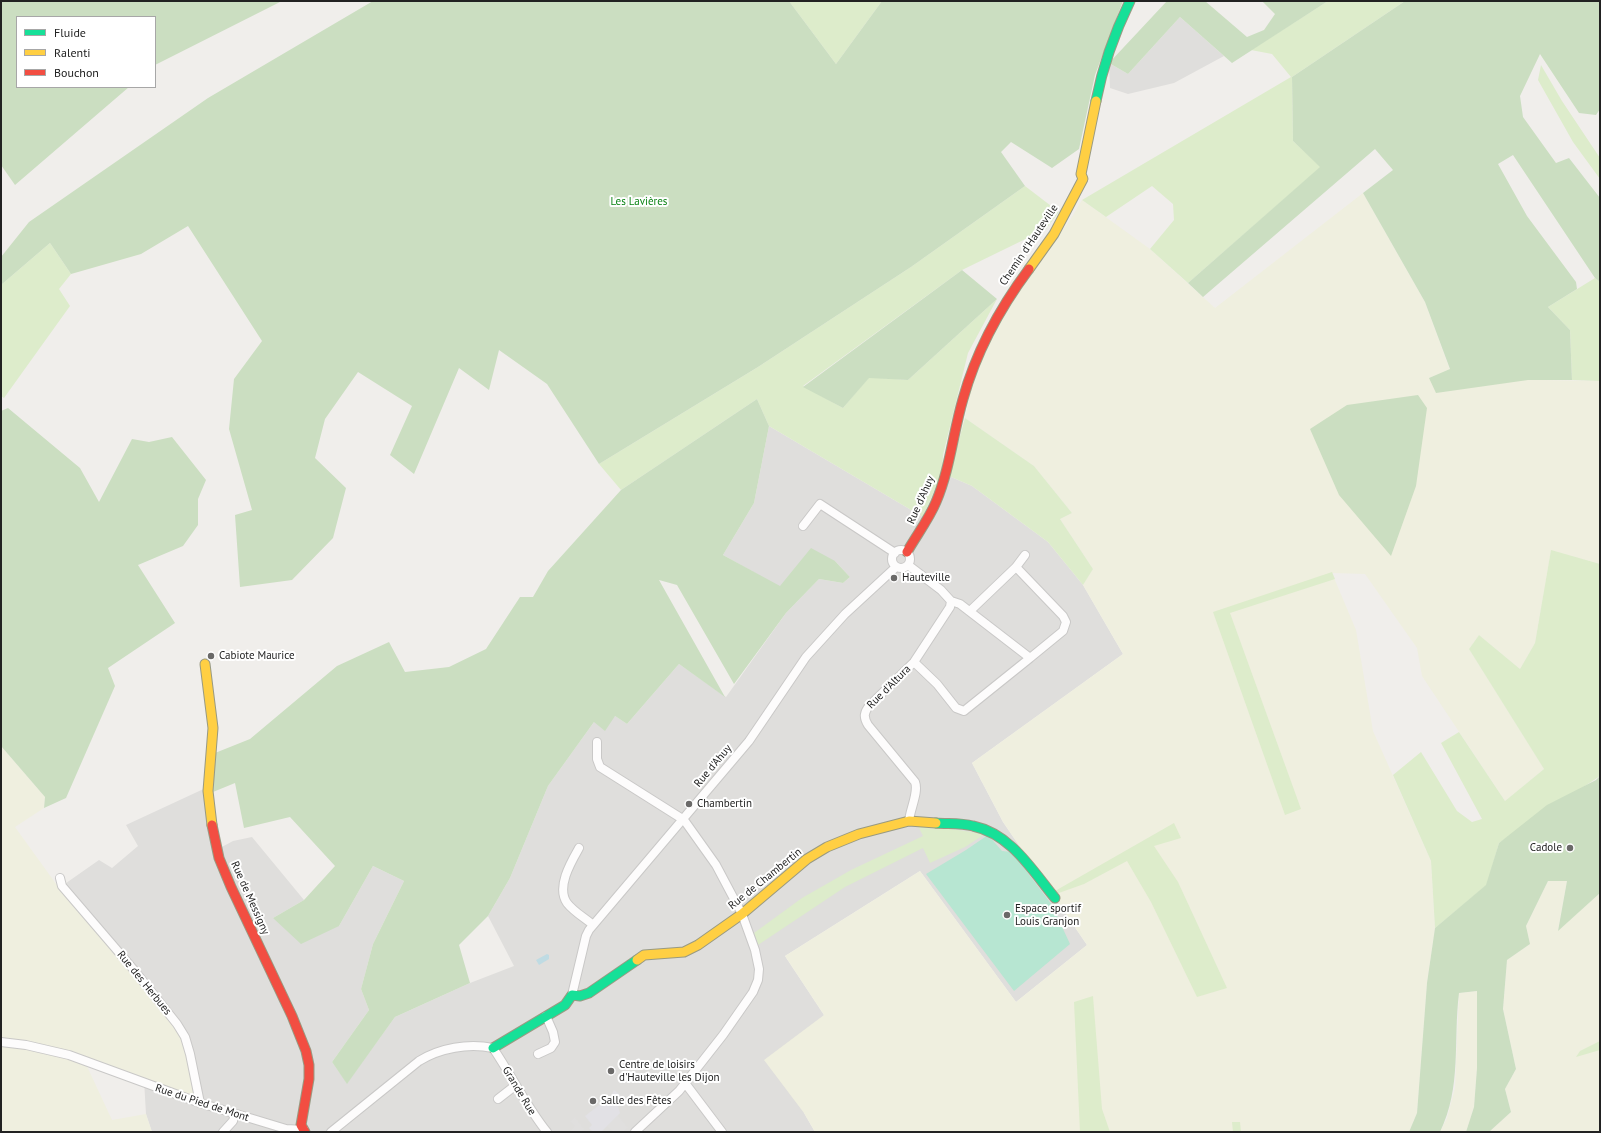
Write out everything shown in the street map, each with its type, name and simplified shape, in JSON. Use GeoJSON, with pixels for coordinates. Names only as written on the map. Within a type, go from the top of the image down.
{"type":"FeatureCollection","features":[{"type":"Feature","properties":{"kind":"street","name":"Chemin d'Hauteville"},"geometry":{"type":"LineString","coordinates":[[951,455],[964,398],[985,339],[1014,289],[1054,234],[1083,179],[1081,174],[1103,67],[1115,32],[1130,1]]}},
{"type":"Feature","properties":{"kind":"street","name":"Rue d'Ahuy"},"geometry":{"type":"LineString","coordinates":[[907,552],[936,502],[951,455]]}},
{"type":"Feature","properties":{"kind":"street"},"geometry":{"type":"LineString","coordinates":[[803,526],[820,504],[895,553]]}},
{"type":"Feature","properties":{"kind":"street"},"geometry":{"type":"LineString","coordinates":[[900,550],[907,552],[910,558],[908,565],[901,568],[896,567],[892,560],[895,553],[900,550]]}},
{"type":"Feature","properties":{"kind":"street"},"geometry":{"type":"LineString","coordinates":[[970,612],[1016,567],[1025,555]]}},
{"type":"Feature","properties":{"kind":"street"},"geometry":{"type":"LineString","coordinates":[[908,565],[942,590],[951,601],[960,604],[1030,658]]}},
{"type":"Feature","properties":{"kind":"street","name":"Rue d'Ahuy"},"geometry":{"type":"LineString","coordinates":[[572,995],[586,936],[593,925],[750,741],[811,652],[845,614],[896,567]]}},
{"type":"Feature","properties":{"kind":"street"},"geometry":{"type":"LineString","coordinates":[[914,662],[956,708],[964,712],[1063,631],[1067,624],[1063,616],[1016,567]]}},
{"type":"Feature","properties":{"kind":"street","name":"Rue d'Altura"},"geometry":{"type":"LineString","coordinates":[[909,820],[910,809],[916,788],[915,782],[868,725],[865,713],[870,705],[914,662],[946,615],[951,601]]}},
{"type":"Feature","properties":{"kind":"street","name":"Rue de Messigny"},"geometry":{"type":"LineString","coordinates":[[205,664],[213,728],[208,791],[213,835],[230,887],[292,1016],[306,1052],[309,1065],[309,1079],[301,1124],[304,1131]]}},
{"type":"Feature","properties":{"kind":"street"},"geometry":{"type":"LineString","coordinates":[[597,742],[597,759],[600,767],[684,820],[716,865],[742,914],[757,958],[759,969],[758,980],[741,1010],[685,1083],[670,1100],[635,1132]]}},
{"type":"Feature","properties":{"kind":"street","name":"Rue de Chambertin"},"geometry":{"type":"LineString","coordinates":[[572,995],[580,996],[589,993],[648,954],[677,953],[691,949],[742,914],[803,863],[822,850],[859,834],[909,820],[967,825],[995,834],[1008,843],[1055,898]]}},
{"type":"Feature","properties":{"kind":"street"},"geometry":{"type":"LineString","coordinates":[[579,848],[565,879],[565,898],[571,907],[593,925]]}},
{"type":"Feature","properties":{"kind":"street","name":"Rue des Herbues"},"geometry":{"type":"LineString","coordinates":[[60,878],[62,886],[134,970],[177,1024],[185,1037],[190,1054],[200,1103]]}},
{"type":"Feature","properties":{"kind":"street"},"geometry":{"type":"LineString","coordinates":[[330,1132],[409,1067],[429,1054],[457,1047],[480,1046],[493,1048],[565,1005],[572,995]]}},
{"type":"Feature","properties":{"kind":"street"},"geometry":{"type":"LineString","coordinates":[[538,1054],[551,1048],[555,1042],[553,1032],[546,1016]]}},
{"type":"Feature","properties":{"kind":"street","name":"Rue du Pied de Mont"},"geometry":{"type":"LineString","coordinates":[[1,1042],[26,1045],[69,1054],[148,1085],[200,1103],[286,1129],[304,1131]]}},
{"type":"Feature","properties":{"kind":"street","name":"Grande Rue"},"geometry":{"type":"LineString","coordinates":[[493,1048],[532,1113],[547,1132]]}},
{"type":"Feature","properties":{"kind":"street"},"geometry":{"type":"LineString","coordinates":[[685,1083],[722,1132]]}},
{"type":"Feature","properties":{"kind":"street"},"geometry":{"type":"LineString","coordinates":[[498,1099],[516,1085]]}},
{"type":"Feature","properties":{"kind":"street"},"geometry":{"type":"LineString","coordinates":[[223,1132],[233,1121],[235,1114]]}},
{"type":"Feature","properties":{"kind":"shaded area"},"geometry":{"type":"Polygon","coordinates":[[[1180,17],[1224,56],[1174,83],[1128,94],[1110,88],[1109,63],[1128,74],[1180,17]]]}},
{"type":"Feature","properties":{"kind":"shaded area"},"geometry":{"type":"Polygon","coordinates":[[[769,426],[923,517],[942,473],[972,486],[1048,542],[1083,585],[1123,654],[972,763],[1003,822],[1087,945],[1016,1002],[920,871],[785,956],[824,1015],[804,1113],[815,1132],[152,1132],[146,1114],[144,1080],[200,1097],[59,888],[99,860],[112,868],[138,846],[126,825],[210,786],[220,848],[233,841],[252,837],[304,900],[273,918],[339,926],[373,866],[404,881],[373,944],[361,989],[369,1010],[332,1062],[347,1083],[395,1017],[470,983],[514,966],[488,916],[510,878],[548,786],[594,722],[615,716],[627,724],[679,664],[726,697],[786,613],[819,579],[843,583],[850,577],[835,561],[780,587],[723,555],[754,503],[769,426]]]}},
{"type":"Feature","properties":{"kind":"shaded area"},"geometry":{"type":"Polygon","coordinates":[[[614,1090],[620,1095],[617,1103],[620,1113],[601,1132],[593,1132],[589,1128],[592,1125],[585,1116],[611,1096],[614,1090]]]}},
{"type":"Feature","properties":{"kind":"shaded area"},"geometry":{"type":"Polygon","coordinates":[[[618,1115],[628,1128],[623,1132],[612,1132],[607,1126],[618,1115]]]}},
{"type":"Feature","properties":{"kind":"shaded area"},"geometry":{"type":"Polygon","coordinates":[[[575,1117],[584,1129],[581,1132],[569,1132],[575,1126],[570,1121],[575,1117]]]}},
{"type":"Feature","properties":{"kind":"green space"},"geometry":{"type":"Polygon","coordinates":[[[1,1],[282,1],[156,64],[156,16],[16,16],[16,88],[128,88],[15,185],[1,165],[1,1]]]}},
{"type":"Feature","properties":{"kind":"green space","name":"Les Lavières"},"geometry":{"type":"Polygon","coordinates":[[[373,1],[789,1],[836,64],[882,1],[1123,1],[1095,75],[1079,149],[1052,168],[1011,142],[1001,152],[1025,186],[911,267],[758,367],[599,464],[547,384],[499,350],[489,390],[459,368],[414,474],[390,455],[412,406],[358,372],[325,419],[315,458],[346,488],[333,538],[292,580],[240,587],[235,515],[252,510],[229,429],[234,379],[262,341],[188,226],[141,254],[71,274],[50,243],[1,285],[1,257],[29,222],[208,98],[373,1]]]}},
{"type":"Feature","properties":{"kind":"green space"},"geometry":{"type":"Polygon","coordinates":[[[789,1],[882,1],[836,64],[789,1]]]}},
{"type":"Feature","properties":{"kind":"green space"},"geometry":{"type":"Polygon","coordinates":[[[1167,1],[1205,1],[1247,37],[1264,30],[1275,14],[1262,1],[1328,1],[1232,63],[1180,17],[1128,74],[1109,63],[1167,1]]]}},
{"type":"Feature","properties":{"kind":"green space"},"geometry":{"type":"Polygon","coordinates":[[[1328,1],[1405,1],[1292,77],[1293,141],[1321,167],[1188,283],[1150,249],[1174,220],[1173,204],[1152,186],[1106,217],[1082,200],[1291,77],[1272,54],[1251,50],[1328,1]]]}},
{"type":"Feature","properties":{"kind":"green space"},"geometry":{"type":"Polygon","coordinates":[[[1405,1],[1600,1],[1600,109],[1596,115],[1579,113],[1540,54],[1520,96],[1523,117],[1556,163],[1569,158],[1600,198],[1600,282],[1595,278],[1513,155],[1498,164],[1527,216],[1576,282],[1577,289],[1548,307],[1570,330],[1572,380],[1528,380],[1436,393],[1429,378],[1450,369],[1425,302],[1363,193],[1393,170],[1375,149],[1203,297],[1188,283],[1320,167],[1293,141],[1292,77],[1405,1]]]}},
{"type":"Feature","properties":{"kind":"green space"},"geometry":{"type":"Polygon","coordinates":[[[1541,65],[1562,101],[1600,158],[1600,179],[1573,142],[1538,80],[1541,65]]]}},
{"type":"Feature","properties":{"kind":"green space"},"geometry":{"type":"Polygon","coordinates":[[[1025,186],[1059,212],[1046,229],[962,270],[803,386],[843,408],[869,377],[908,380],[997,299],[968,353],[943,455],[942,473],[923,517],[769,426],[757,399],[621,490],[599,464],[758,367],[911,267],[1025,186]]]}},
{"type":"Feature","properties":{"kind":"green space"},"geometry":{"type":"Polygon","coordinates":[[[1363,193],[1425,302],[1450,370],[1429,378],[1600,381],[1600,564],[1551,551],[1535,643],[1520,669],[1479,635],[1469,649],[1544,769],[1505,801],[1422,676],[1417,648],[1365,574],[1332,573],[1356,630],[1373,731],[1431,861],[1435,928],[1427,983],[1417,1113],[1409,1132],[815,1132],[804,1113],[764,1060],[824,1015],[785,956],[920,871],[1016,1002],[1087,945],[1003,822],[972,763],[1123,654],[1083,585],[1093,569],[1060,519],[1072,513],[1034,466],[965,418],[975,369],[1002,312],[1070,220],[1082,200],[1150,249],[1215,308],[1363,193]]]}},
{"type":"Feature","properties":{"kind":"green space"},"geometry":{"type":"Polygon","coordinates":[[[50,243],[71,274],[59,289],[70,306],[4,398],[1,396],[1,285],[50,243]]]}},
{"type":"Feature","properties":{"kind":"green space"},"geometry":{"type":"Polygon","coordinates":[[[962,270],[997,299],[908,380],[869,378],[843,408],[803,387],[962,270]]]}},
{"type":"Feature","properties":{"kind":"green space"},"geometry":{"type":"Polygon","coordinates":[[[1595,278],[1600,282],[1600,381],[1572,380],[1570,330],[1548,307],[1595,278]]]}},
{"type":"Feature","properties":{"kind":"green space"},"geometry":{"type":"Polygon","coordinates":[[[1418,395],[1427,408],[1416,486],[1391,556],[1339,495],[1310,429],[1347,405],[1418,395]]]}},
{"type":"Feature","properties":{"kind":"green space"},"geometry":{"type":"Polygon","coordinates":[[[757,399],[769,426],[754,503],[723,555],[780,586],[811,548],[835,561],[850,577],[843,583],[819,579],[786,613],[734,684],[677,585],[659,580],[725,697],[679,664],[627,724],[615,716],[605,731],[594,722],[548,786],[510,878],[488,916],[459,945],[470,983],[395,1017],[347,1084],[332,1062],[369,1010],[361,989],[373,944],[404,881],[373,866],[339,926],[301,944],[273,918],[304,900],[335,866],[290,817],[244,828],[235,783],[213,792],[215,753],[250,739],[337,666],[389,642],[405,672],[449,667],[486,649],[520,597],[533,597],[548,571],[621,490],[757,399]]]}},
{"type":"Feature","properties":{"kind":"green space"},"geometry":{"type":"Polygon","coordinates":[[[8,408],[80,468],[99,502],[132,439],[149,442],[172,437],[206,480],[198,499],[198,525],[183,546],[138,565],[175,623],[108,668],[115,686],[66,798],[44,808],[45,797],[1,746],[1,411],[8,408]]]}},
{"type":"Feature","properties":{"kind":"green space"},"geometry":{"type":"Polygon","coordinates":[[[965,418],[1034,466],[1072,513],[1060,519],[1093,569],[1083,585],[1048,542],[972,486],[949,476],[965,418]]]}},
{"type":"Feature","properties":{"kind":"green space"},"geometry":{"type":"Polygon","coordinates":[[[1551,550],[1600,564],[1600,776],[1499,843],[1487,885],[1435,928],[1431,861],[1393,775],[1421,752],[1457,811],[1472,822],[1482,819],[1441,743],[1459,732],[1505,801],[1544,769],[1469,649],[1479,635],[1520,669],[1535,643],[1551,550]]]}},
{"type":"Feature","properties":{"kind":"green space"},"geometry":{"type":"Polygon","coordinates":[[[1332,572],[1335,579],[1230,613],[1301,809],[1285,815],[1213,612],[1332,572]]]}},
{"type":"Feature","properties":{"kind":"green space"},"geometry":{"type":"Polygon","coordinates":[[[1,746],[45,797],[44,808],[15,827],[59,888],[179,1030],[200,1098],[85,1062],[112,1120],[146,1114],[152,1132],[1,1132],[1,746]]]}},
{"type":"Feature","properties":{"kind":"green space"},"geometry":{"type":"Polygon","coordinates":[[[1600,776],[1600,893],[1558,931],[1567,881],[1548,881],[1526,926],[1530,944],[1507,960],[1503,1009],[1516,1069],[1505,1089],[1511,1112],[1489,1132],[1466,1132],[1474,1107],[1477,1068],[1477,991],[1459,993],[1457,1011],[1456,1064],[1447,1115],[1440,1132],[1409,1132],[1417,1113],[1427,983],[1435,928],[1486,885],[1499,843],[1547,805],[1596,780],[1600,776]]]}},
{"type":"Feature","properties":{"kind":"green space"},"geometry":{"type":"Polygon","coordinates":[[[1174,823],[1181,838],[1154,846],[1178,882],[1227,988],[1197,997],[1151,902],[1127,861],[1084,884],[1056,894],[1055,891],[1174,823]]]}},
{"type":"Feature","properties":{"kind":"green space"},"geometry":{"type":"Polygon","coordinates":[[[917,824],[985,834],[965,847],[930,863],[923,848],[845,887],[758,945],[754,933],[802,898],[851,870],[923,836],[917,824]]]}},
{"type":"Feature","properties":{"kind":"green space","name":"Espace sportif Louis Granjon"},"geometry":{"type":"Polygon","coordinates":[[[988,835],[1002,851],[1012,852],[1052,905],[1070,944],[1014,991],[926,874],[988,835]]]}},
{"type":"Feature","properties":{"kind":"green space"},"geometry":{"type":"Polygon","coordinates":[[[1548,881],[1567,881],[1558,930],[1600,893],[1600,1132],[1489,1132],[1511,1112],[1505,1089],[1516,1069],[1503,1009],[1507,960],[1530,944],[1526,926],[1548,881]]]}},
{"type":"Feature","properties":{"kind":"green space"},"geometry":{"type":"Polygon","coordinates":[[[1477,991],[1477,1068],[1474,1107],[1466,1132],[1440,1132],[1447,1118],[1455,1088],[1459,993],[1477,991]]]}},
{"type":"Feature","properties":{"kind":"green space"},"geometry":{"type":"Polygon","coordinates":[[[1093,996],[1102,1109],[1110,1132],[1080,1132],[1074,1002],[1093,996]]]}},
{"type":"Feature","properties":{"kind":"green space"},"geometry":{"type":"Polygon","coordinates":[[[1600,1041],[1600,1050],[1576,1057],[1580,1051],[1600,1041]]]}},
{"type":"Feature","properties":{"kind":"green space"},"geometry":{"type":"Polygon","coordinates":[[[1232,1122],[1240,1122],[1241,1132],[1233,1132],[1232,1122]]]}},
{"type":"Feature","properties":{"kind":"water"},"geometry":{"type":"Polygon","coordinates":[[[547,954],[549,955],[549,959],[539,965],[536,960],[547,954]]]}},
{"type":"Feature","properties":{"kind":"traffic: fast"},"geometry":{"type":"LineString","coordinates":[[1096,101],[1110,50],[1130,1]]}},
{"type":"Feature","properties":{"kind":"traffic: fast"},"geometry":{"type":"LineString","coordinates":[[936,823],[973,826],[986,830],[999,837],[1020,854],[1055,898]]}},
{"type":"Feature","properties":{"kind":"traffic: fast"},"geometry":{"type":"LineString","coordinates":[[493,1048],[565,1005],[572,995],[580,996],[589,993],[637,960]]}},
{"type":"Feature","properties":{"kind":"traffic: slow"},"geometry":{"type":"LineString","coordinates":[[1029,269],[1054,234],[1083,179],[1081,174],[1096,101]]}},
{"type":"Feature","properties":{"kind":"traffic: slow"},"geometry":{"type":"LineString","coordinates":[[205,664],[213,728],[208,791],[212,825]]}},
{"type":"Feature","properties":{"kind":"traffic: slow"},"geometry":{"type":"LineString","coordinates":[[637,960],[644,955],[684,952],[698,945],[742,914],[807,859],[827,847],[859,834],[909,821],[936,823]]}},
{"type":"Feature","properties":{"kind":"traffic: jam"},"geometry":{"type":"LineString","coordinates":[[907,552],[930,515],[941,489],[963,399],[982,347],[1008,299],[1029,269]]}},
{"type":"Feature","properties":{"kind":"traffic: jam"},"geometry":{"type":"LineString","coordinates":[[212,825],[219,858],[231,887],[292,1016],[306,1051],[309,1065],[309,1079],[301,1125],[305,1132]]}},
{"type":"Feature","properties":{"kind":"place","name":"Hauteville"},"geometry":{"type":"Point","coordinates":[894,578]}},
{"type":"Feature","properties":{"kind":"place","name":"Cabiote Maurice"},"geometry":{"type":"Point","coordinates":[211,656]}},
{"type":"Feature","properties":{"kind":"place","name":"Chambertin"},"geometry":{"type":"Point","coordinates":[689,804]}},
{"type":"Feature","properties":{"kind":"place","name":"Cadole"},"geometry":{"type":"Point","coordinates":[1570,848]}},
{"type":"Feature","properties":{"kind":"place","name":"Espace sportif Louis Granjon"},"geometry":{"type":"Point","coordinates":[1007,915]}},
{"type":"Feature","properties":{"kind":"place","name":"Centre de loisirs d'Hauteville les Dijon"},"geometry":{"type":"Point","coordinates":[611,1071]}},
{"type":"Feature","properties":{"kind":"place","name":"Salle des Fêtes"},"geometry":{"type":"Point","coordinates":[593,1101]}}]}
